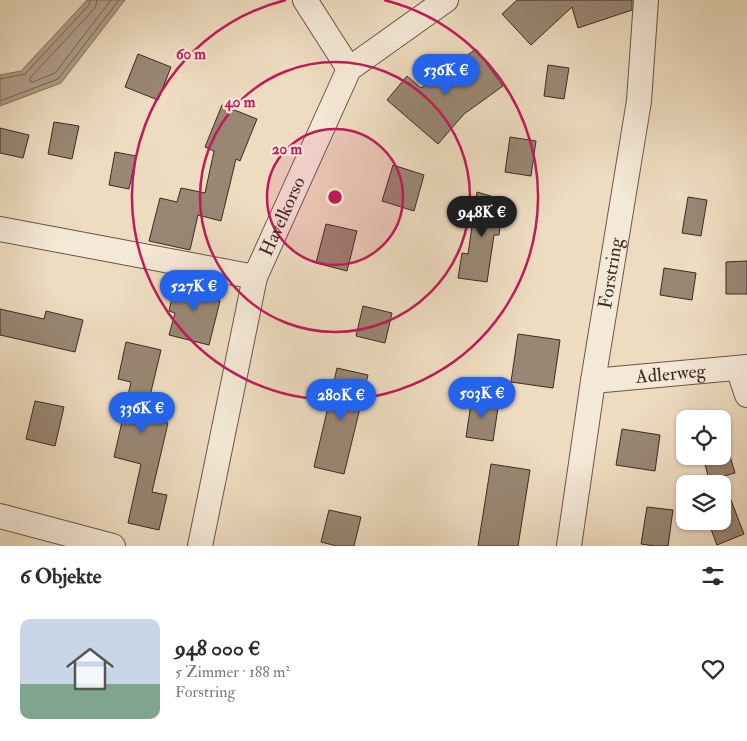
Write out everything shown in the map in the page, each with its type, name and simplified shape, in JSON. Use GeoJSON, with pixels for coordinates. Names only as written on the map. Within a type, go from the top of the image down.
{"type":"FeatureCollection","features":[{"type":"Feature","properties":{"kind":"street"},"geometry":{"type":"LineString","coordinates":[[305,0],[350,69]]}},
{"type":"Feature","properties":{"kind":"street","name":"Havelkorso"},"geometry":{"type":"LineString","coordinates":[[200,546],[255,277],[350,69],[446,0]]}},
{"type":"Feature","properties":{"kind":"street","name":"Forstring"},"geometry":{"type":"LineString","coordinates":[[569,546],[593,381],[639,101],[646,0]]}},
{"type":"Feature","properties":{"kind":"street"},"geometry":{"type":"LineString","coordinates":[[0,229],[255,277]]}},
{"type":"Feature","properties":{"kind":"street"},"geometry":{"type":"LineString","coordinates":[[742,368],[747,395]]}},
{"type":"Feature","properties":{"kind":"street","name":"Adlerweg"},"geometry":{"type":"LineString","coordinates":[[593,381],[742,368]]}},
{"type":"Feature","properties":{"kind":"street"},"geometry":{"type":"LineString","coordinates":[[0,516],[113,546]]}},
{"type":"Feature","properties":{"kind":"water"},"geometry":{"type":"Polygon","coordinates":[[[87,0],[125,0],[61,83],[0,106],[0,75],[21,71],[87,0]]]}},
{"type":"Feature","properties":{"kind":"building"},"geometry":{"type":"Polygon","coordinates":[[[517,0],[632,0],[632,10],[578,28],[572,7],[531,45],[502,14],[517,0]]]}},
{"type":"Feature","properties":{"kind":"building"},"geometry":{"type":"Polygon","coordinates":[[[476,49],[503,86],[464,114],[438,144],[387,100],[407,76],[421,88],[476,49]]]}},
{"type":"Feature","properties":{"kind":"building"},"geometry":{"type":"Polygon","coordinates":[[[138,54],[171,67],[158,100],[125,87],[138,54]]]}},
{"type":"Feature","properties":{"kind":"building"},"geometry":{"type":"Polygon","coordinates":[[[548,65],[569,68],[564,99],[544,96],[548,65]]]}},
{"type":"Feature","properties":{"kind":"building"},"geometry":{"type":"Polygon","coordinates":[[[222,105],[257,119],[240,161],[236,159],[221,221],[198,215],[190,250],[149,241],[160,198],[177,202],[181,188],[205,193],[214,151],[205,147],[222,105]]]}},
{"type":"Feature","properties":{"kind":"building"},"geometry":{"type":"Polygon","coordinates":[[[54,122],[79,126],[72,159],[48,154],[54,122]]]}},
{"type":"Feature","properties":{"kind":"building"},"geometry":{"type":"Polygon","coordinates":[[[0,128],[29,135],[23,158],[0,153],[0,128]]]}},
{"type":"Feature","properties":{"kind":"building"},"geometry":{"type":"Polygon","coordinates":[[[510,137],[536,141],[531,176],[505,172],[510,137]]]}},
{"type":"Feature","properties":{"kind":"building"},"geometry":{"type":"Polygon","coordinates":[[[115,152],[136,156],[129,189],[109,185],[115,152]]]}},
{"type":"Feature","properties":{"kind":"building"},"geometry":{"type":"Polygon","coordinates":[[[393,165],[424,175],[414,211],[382,201],[393,165]]]}},
{"type":"Feature","properties":{"kind":"building"},"geometry":{"type":"Polygon","coordinates":[[[477,192],[504,200],[499,235],[494,235],[487,282],[458,278],[462,253],[468,254],[477,192]]]}},
{"type":"Feature","properties":{"kind":"building"},"geometry":{"type":"Polygon","coordinates":[[[688,197],[707,200],[701,236],[682,233],[688,197]]]}},
{"type":"Feature","properties":{"kind":"building"},"geometry":{"type":"Polygon","coordinates":[[[326,224],[357,231],[347,271],[316,263],[326,224]]]}},
{"type":"Feature","properties":{"kind":"building"},"geometry":{"type":"Polygon","coordinates":[[[747,261],[747,294],[726,294],[726,262],[747,261]]]}},
{"type":"Feature","properties":{"kind":"building"},"geometry":{"type":"Polygon","coordinates":[[[664,268],[696,273],[692,300],[660,295],[664,268]]]}},
{"type":"Feature","properties":{"kind":"building"},"geometry":{"type":"Polygon","coordinates":[[[183,279],[217,287],[214,300],[220,301],[209,345],[169,335],[175,313],[169,311],[174,289],[180,291],[183,279]]]}},
{"type":"Feature","properties":{"kind":"building"},"geometry":{"type":"Polygon","coordinates":[[[363,306],[392,313],[385,343],[356,336],[363,306]]]}},
{"type":"Feature","properties":{"kind":"building"},"geometry":{"type":"Polygon","coordinates":[[[0,309],[44,319],[46,311],[83,320],[75,352],[0,335],[0,309]]]}},
{"type":"Feature","properties":{"kind":"building"},"geometry":{"type":"Polygon","coordinates":[[[518,334],[560,340],[553,388],[511,382],[518,334]]]}},
{"type":"Feature","properties":{"kind":"building"},"geometry":{"type":"Polygon","coordinates":[[[126,342],[161,350],[145,417],[168,423],[152,492],[167,495],[159,530],[128,523],[141,464],[114,457],[131,382],[118,379],[126,342]]]}},
{"type":"Feature","properties":{"kind":"building"},"geometry":{"type":"Polygon","coordinates":[[[337,368],[368,375],[344,474],[314,467],[337,368]]]}},
{"type":"Feature","properties":{"kind":"building"},"geometry":{"type":"Polygon","coordinates":[[[472,397],[499,401],[493,441],[466,437],[472,397]]]}},
{"type":"Feature","properties":{"kind":"building"},"geometry":{"type":"Polygon","coordinates":[[[35,401],[64,407],[55,446],[26,439],[35,401]]]}},
{"type":"Feature","properties":{"kind":"building"},"geometry":{"type":"Polygon","coordinates":[[[622,429],[660,435],[655,471],[616,465],[622,429]]]}},
{"type":"Feature","properties":{"kind":"building"},"geometry":{"type":"Polygon","coordinates":[[[731,459],[735,473],[708,475],[705,465],[731,465],[731,459]]]}},
{"type":"Feature","properties":{"kind":"building"},"geometry":{"type":"Polygon","coordinates":[[[491,464],[530,470],[518,546],[478,546],[491,464]]]}},
{"type":"Feature","properties":{"kind":"building"},"geometry":{"type":"Polygon","coordinates":[[[731,500],[744,534],[717,545],[711,530],[731,530],[731,500]]]}},
{"type":"Feature","properties":{"kind":"building"},"geometry":{"type":"Polygon","coordinates":[[[647,507],[673,510],[668,546],[641,544],[647,507]]]}},
{"type":"Feature","properties":{"kind":"building"},"geometry":{"type":"Polygon","coordinates":[[[329,510],[361,517],[354,546],[337,546],[321,542],[329,510]]]}}]}
